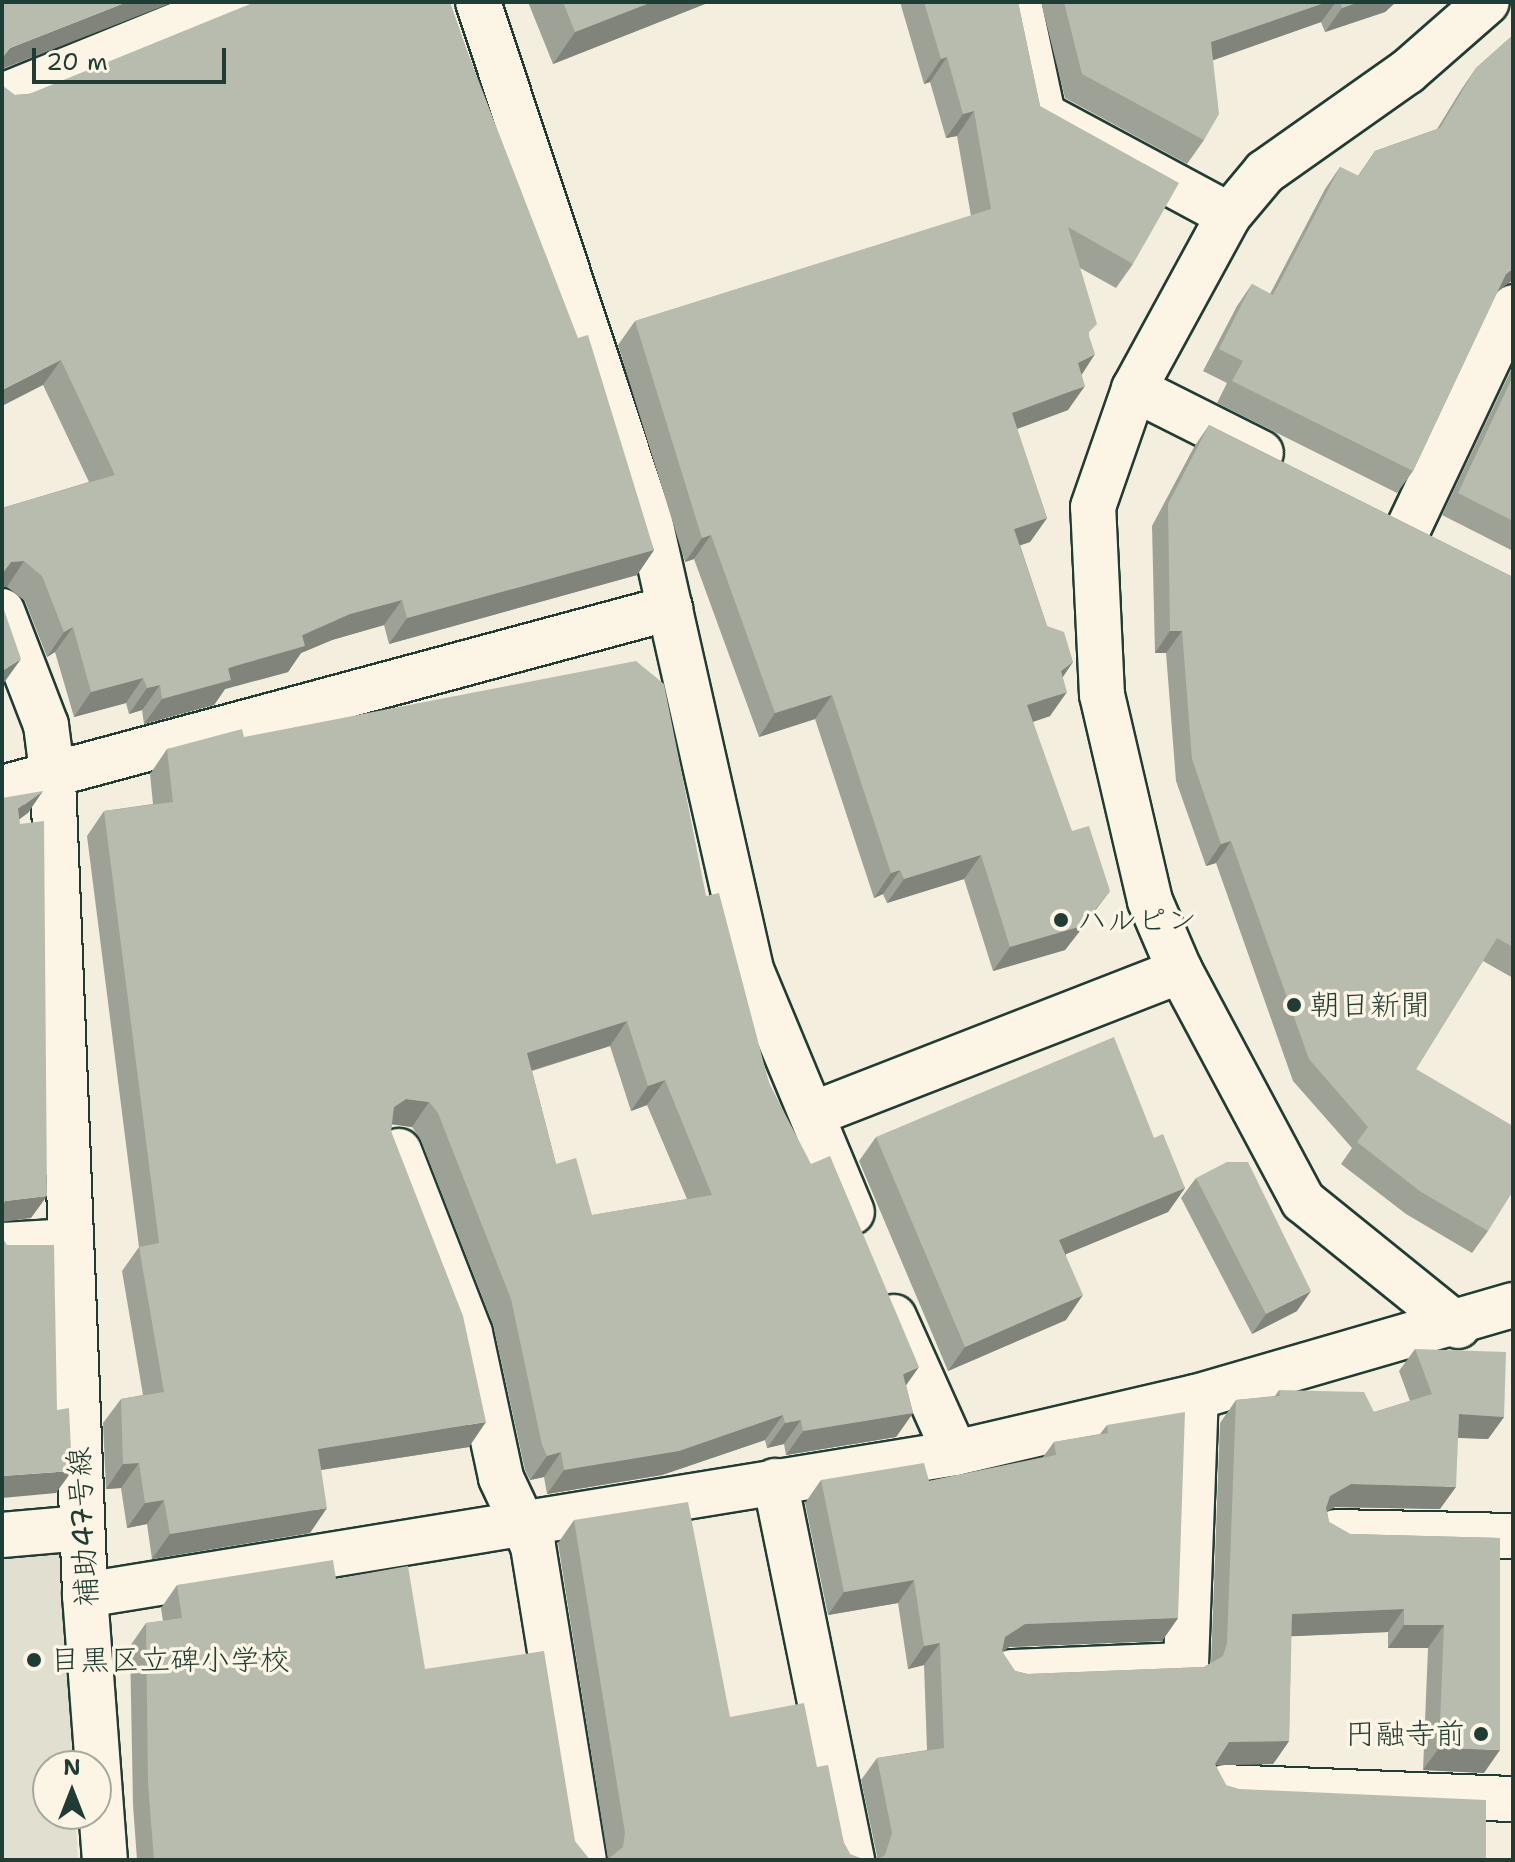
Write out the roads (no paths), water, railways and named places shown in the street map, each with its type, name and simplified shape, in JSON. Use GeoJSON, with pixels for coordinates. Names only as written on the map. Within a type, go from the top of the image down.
{"type":"FeatureCollection","features":[{"type":"Feature","properties":{"kind":"street"},"geometry":{"type":"LineString","coordinates":[[2,96],[233,2]]}},
{"type":"Feature","properties":{"kind":"street"},"geometry":{"type":"LineString","coordinates":[[478,2],[650,521],[752,972],[955,1453]]}},
{"type":"Feature","properties":{"kind":"street"},"geometry":{"type":"LineString","coordinates":[[1019,2],[1043,115],[1229,215]]}},
{"type":"Feature","properties":{"kind":"street"},"geometry":{"type":"LineString","coordinates":[[1458,1326],[1303,1201],[1180,971],[1150,901],[1102,695],[1093,507],[1134,389],[1229,215],[1265,172],[1407,72],[1487,2]]}},
{"type":"Feature","properties":{"kind":"street"},"geometry":{"type":"LineString","coordinates":[[1409,527],[1513,307]]}},
{"type":"Feature","properties":{"kind":"street"},"geometry":{"type":"LineString","coordinates":[[1134,389],[1299,472]]}},
{"type":"Feature","properties":{"kind":"street"},"geometry":{"type":"LineString","coordinates":[[1368,507],[1448,547]]}},
{"type":"Feature","properties":{"kind":"street"},"geometry":{"type":"LineString","coordinates":[[2,788],[53,779],[670,608]]}},
{"type":"Feature","properties":{"kind":"street","name":"補助47号線"},"geometry":{"type":"LineString","coordinates":[[2,611],[46,725],[53,779],[85,1595],[105,1860]]}},
{"type":"Feature","properties":{"kind":"street"},"geometry":{"type":"LineString","coordinates":[[813,1114],[1180,971]]}},
{"type":"Feature","properties":{"kind":"street"},"geometry":{"type":"LineString","coordinates":[[397,1147],[470,1333],[501,1478],[519,1524],[533,1546],[584,1860]]}},
{"type":"Feature","properties":{"kind":"street"},"geometry":{"type":"LineString","coordinates":[[2,1245],[71,1241]]}},
{"type":"Feature","properties":{"kind":"street"},"geometry":{"type":"LineString","coordinates":[[85,1595],[955,1453],[1196,1397],[1458,1326],[1513,1305]]}},
{"type":"Feature","properties":{"kind":"street"},"geometry":{"type":"LineString","coordinates":[[1011,1672],[1186,1665],[1196,1397]]}},
{"type":"Feature","properties":{"kind":"street"},"geometry":{"type":"LineString","coordinates":[[775,1481],[852,1860]]}},
{"type":"Feature","properties":{"kind":"street"},"geometry":{"type":"LineString","coordinates":[[2,1535],[82,1528]]}},
{"type":"Feature","properties":{"kind":"street"},"geometry":{"type":"LineString","coordinates":[[1335,1532],[1513,1536]]}},
{"type":"Feature","properties":{"kind":"street"},"geometry":{"type":"LineString","coordinates":[[1224,1787],[1513,1799]]}},
{"type":"Feature","properties":{"kind":"place","name":"ハルピン"},"geometry":{"type":"Point","coordinates":[1061,920]}},
{"type":"Feature","properties":{"kind":"place","name":"朝日新聞"},"geometry":{"type":"Point","coordinates":[1294,1005]}},
{"type":"Feature","properties":{"kind":"place","name":"目黒区立碑小学校"},"geometry":{"type":"Point","coordinates":[34,1660]}},
{"type":"Feature","properties":{"kind":"place","name":"円融寺前"},"geometry":{"type":"Point","coordinates":[1481,1734]}}]}
